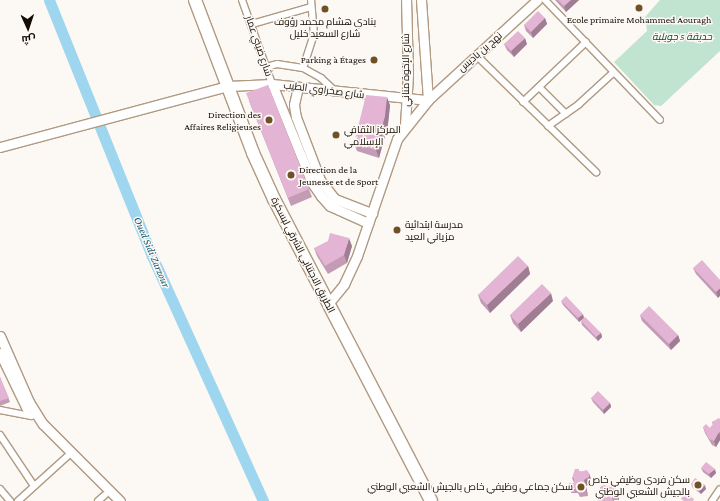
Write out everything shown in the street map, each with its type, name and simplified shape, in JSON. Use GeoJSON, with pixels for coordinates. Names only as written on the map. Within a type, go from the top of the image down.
{"type":"FeatureCollection","features":[{"type":"Feature","properties":{"kind":"highway","name":"الطريق الاجتنابي الشرقي لبسكرة"},"geometry":{"type":"LineString","coordinates":[[187,0],[223,86],[271,193],[431,501]]}},
{"type":"Feature","properties":{"kind":"highway","name":"الطريق الاجتنابي الشرقي لبسكرة"},"geometry":{"type":"LineString","coordinates":[[195,0],[242,149],[269,205],[422,501]]}},
{"type":"Feature","properties":{"kind":"main road","name":"شارع الإخوة مناني"},"geometry":{"type":"LineString","coordinates":[[405,125],[407,100],[406,0]]}},
{"type":"Feature","properties":{"kind":"main road","name":"شارع الإخوة مناني"},"geometry":{"type":"LineString","coordinates":[[405,125],[428,100],[421,0]]}},
{"type":"Feature","properties":{"kind":"main road","name":"نهج بن باديس"},"geometry":{"type":"LineString","coordinates":[[428,100],[534,1]]}},
{"type":"Feature","properties":{"kind":"main road"},"geometry":{"type":"LineString","coordinates":[[407,43],[423,43]]}},
{"type":"Feature","properties":{"kind":"main road","name":"شارع صخراوي الطيب"},"geometry":{"type":"LineString","coordinates":[[0,147],[223,86],[272,84],[407,100],[428,100]]}},
{"type":"Feature","properties":{"kind":"main road","name":"شارع ضيتي عمار"},"geometry":{"type":"LineString","coordinates":[[272,84],[281,107],[316,182],[330,206],[368,223]]}},
{"type":"Feature","properties":{"kind":"main road"},"geometry":{"type":"LineString","coordinates":[[298,87],[294,105],[296,117],[316,182],[335,199],[372,213]]}},
{"type":"Feature","properties":{"kind":"main road"},"geometry":{"type":"LineString","coordinates":[[281,107],[294,105]]}},
{"type":"Feature","properties":{"kind":"main road"},"geometry":{"type":"LineString","coordinates":[[328,304],[344,284],[372,213],[391,152],[405,125]]}},
{"type":"Feature","properties":{"kind":"main road"},"geometry":{"type":"LineString","coordinates":[[0,336],[33,415]]}},
{"type":"Feature","properties":{"kind":"main road"},"geometry":{"type":"LineString","coordinates":[[0,353],[16,391],[33,415],[69,455],[105,499]]}},
{"type":"Feature","properties":{"kind":"main road"},"geometry":{"type":"LineString","coordinates":[[69,455],[120,501]]}},
{"type":"Feature","properties":{"kind":"street","name":"شارع ضيتي عمار"},"geometry":{"type":"LineString","coordinates":[[242,0],[252,24],[272,84]]}},
{"type":"Feature","properties":{"kind":"street"},"geometry":{"type":"LineString","coordinates":[[545,0],[660,120]]}},
{"type":"Feature","properties":{"kind":"street"},"geometry":{"type":"LineString","coordinates":[[252,24],[311,3],[314,34],[303,68]]}},
{"type":"Feature","properties":{"kind":"street"},"geometry":{"type":"LineString","coordinates":[[524,102],[586,42]]}},
{"type":"Feature","properties":{"kind":"street"},"geometry":{"type":"LineString","coordinates":[[476,55],[596,172]]}},
{"type":"Feature","properties":{"kind":"street"},"geometry":{"type":"LineString","coordinates":[[266,66],[277,64],[303,68],[321,78],[335,92]]}},
{"type":"Feature","properties":{"kind":"street"},"geometry":{"type":"LineString","coordinates":[[548,126],[566,114],[614,72]]}},
{"type":"Feature","properties":{"kind":"street"},"geometry":{"type":"LineString","coordinates":[[538,87],[566,114]]}},
{"type":"Feature","properties":{"kind":"street"},"geometry":{"type":"LineString","coordinates":[[0,410],[33,415]]}},
{"type":"Feature","properties":{"kind":"street"},"geometry":{"type":"LineString","coordinates":[[0,435],[34,486]]}},
{"type":"Feature","properties":{"kind":"street"},"geometry":{"type":"LineString","coordinates":[[18,501],[69,455]]}},
{"type":"Feature","properties":{"kind":"street"},"geometry":{"type":"LineString","coordinates":[[0,489],[10,501]]}},
{"type":"Feature","properties":{"kind":"street"},"geometry":{"type":"LineString","coordinates":[[712,501],[720,489]]}},
{"type":"Feature","properties":{"kind":"green space","name":"حديقة 5 جويلية"},"geometry":{"type":"Polygon","coordinates":[[[660,0],[720,0],[720,51],[661,106],[654,105],[614,62],[647,31],[645,17],[660,0]]]}},
{"type":"Feature","properties":{"kind":"building"},"geometry":{"type":"Polygon","coordinates":[[[558,0],[571,0],[564,6],[558,0]]]}},
{"type":"Feature","properties":{"kind":"building"},"geometry":{"type":"Polygon","coordinates":[[[538,11],[545,18],[531,32],[524,25],[538,11]]]}},
{"type":"Feature","properties":{"kind":"building"},"geometry":{"type":"Polygon","coordinates":[[[518,31],[525,38],[511,51],[504,44],[518,31]]]}},
{"type":"Feature","properties":{"kind":"building"},"geometry":{"type":"Polygon","coordinates":[[[268,85],[309,189],[288,198],[246,93],[268,85]]]}},
{"type":"Feature","properties":{"kind":"building"},"geometry":{"type":"Polygon","coordinates":[[[366,95],[387,97],[385,116],[376,150],[354,143],[366,95]]]}},
{"type":"Feature","properties":{"kind":"building"},"geometry":{"type":"Polygon","coordinates":[[[330,233],[349,238],[344,255],[325,266],[314,248],[328,241],[330,233]]]}},
{"type":"Feature","properties":{"kind":"building"},"geometry":{"type":"Polygon","coordinates":[[[518,256],[528,266],[487,305],[478,295],[518,256]]]}},
{"type":"Feature","properties":{"kind":"building"},"geometry":{"type":"Polygon","coordinates":[[[702,260],[720,280],[720,288],[716,292],[693,268],[702,260]]]}},
{"type":"Feature","properties":{"kind":"building"},"geometry":{"type":"Polygon","coordinates":[[[542,284],[551,293],[518,324],[510,315],[542,284]]]}},
{"type":"Feature","properties":{"kind":"building"},"geometry":{"type":"Polygon","coordinates":[[[566,296],[583,314],[578,318],[561,301],[566,296]]]}},
{"type":"Feature","properties":{"kind":"building"},"geometry":{"type":"Polygon","coordinates":[[[649,306],[678,335],[669,344],[640,315],[649,306]]]}},
{"type":"Feature","properties":{"kind":"building"},"geometry":{"type":"Polygon","coordinates":[[[585,317],[601,333],[596,337],[581,321],[585,317]]]}},
{"type":"Feature","properties":{"kind":"building"},"geometry":{"type":"Polygon","coordinates":[[[0,377],[9,398],[0,401],[0,377]]]}},
{"type":"Feature","properties":{"kind":"building"},"geometry":{"type":"Polygon","coordinates":[[[598,391],[610,403],[603,410],[591,398],[598,391]]]}},
{"type":"Feature","properties":{"kind":"building"},"geometry":{"type":"Polygon","coordinates":[[[719,418],[720,432],[714,441],[709,439],[703,427],[706,424],[710,428],[713,424],[712,422],[719,418]]]}},
{"type":"Feature","properties":{"kind":"building"},"geometry":{"type":"Polygon","coordinates":[[[706,462],[715,469],[709,474],[701,468],[706,462]]]}},
{"type":"Feature","properties":{"kind":"building"},"geometry":{"type":"Polygon","coordinates":[[[575,469],[579,469],[579,472],[587,470],[589,473],[589,477],[584,480],[586,490],[577,491],[575,487],[569,487],[569,483],[574,483],[574,478],[572,478],[575,469]]]}},
{"type":"Feature","properties":{"kind":"building"},"geometry":{"type":"Polygon","coordinates":[[[695,478],[705,485],[699,490],[691,484],[695,478]]]}},
{"type":"Feature","properties":{"kind":"building"},"geometry":{"type":"Polygon","coordinates":[[[604,485],[617,489],[617,494],[611,494],[613,501],[597,500],[602,495],[600,495],[600,487],[604,485]]]}},
{"type":"Feature","properties":{"kind":"building"},"geometry":{"type":"Polygon","coordinates":[[[685,493],[694,499],[693,501],[684,501],[681,499],[685,493]]]}},
{"type":"Feature","properties":{"kind":"waterway","name":"Oued Sidi Zarzour"},"geometry":{"type":"LineString","coordinates":[[49,0],[152,256],[263,501]]}},
{"type":"Feature","properties":{"kind":"place","name":"Ecole primaire Mohammed Aouragh"},"geometry":{"type":"Point","coordinates":[639,8]}},
{"type":"Feature","properties":{"kind":"place","name":"بنادي هشام محمد رؤوف شارع السعيد خليل"},"geometry":{"type":"Point","coordinates":[325,9]}},
{"type":"Feature","properties":{"kind":"place","name":"Parking à Étages"},"geometry":{"type":"Point","coordinates":[374,60]}},
{"type":"Feature","properties":{"kind":"place","name":"Direction des Affaires Religieuses"},"geometry":{"type":"Point","coordinates":[269,120]}},
{"type":"Feature","properties":{"kind":"place","name":"المركز الثقافي الإسلامي"},"geometry":{"type":"Point","coordinates":[336,135]}},
{"type":"Feature","properties":{"kind":"place","name":"Direction de la Jeunesse et de Sport"},"geometry":{"type":"Point","coordinates":[291,175]}},
{"type":"Feature","properties":{"kind":"place","name":"مدرسة ابتدائية مزياني العيد"},"geometry":{"type":"Point","coordinates":[397,230]}},
{"type":"Feature","properties":{"kind":"place","name":"سكن فردي وظيفي خاص بالجيش الشعبي الوطني"},"geometry":{"type":"Point","coordinates":[698,485]}},
{"type":"Feature","properties":{"kind":"place","name":"سكن جماعي وظيفي خاص بالجيش الشعبي الوطني"},"geometry":{"type":"Point","coordinates":[581,487]}}]}
